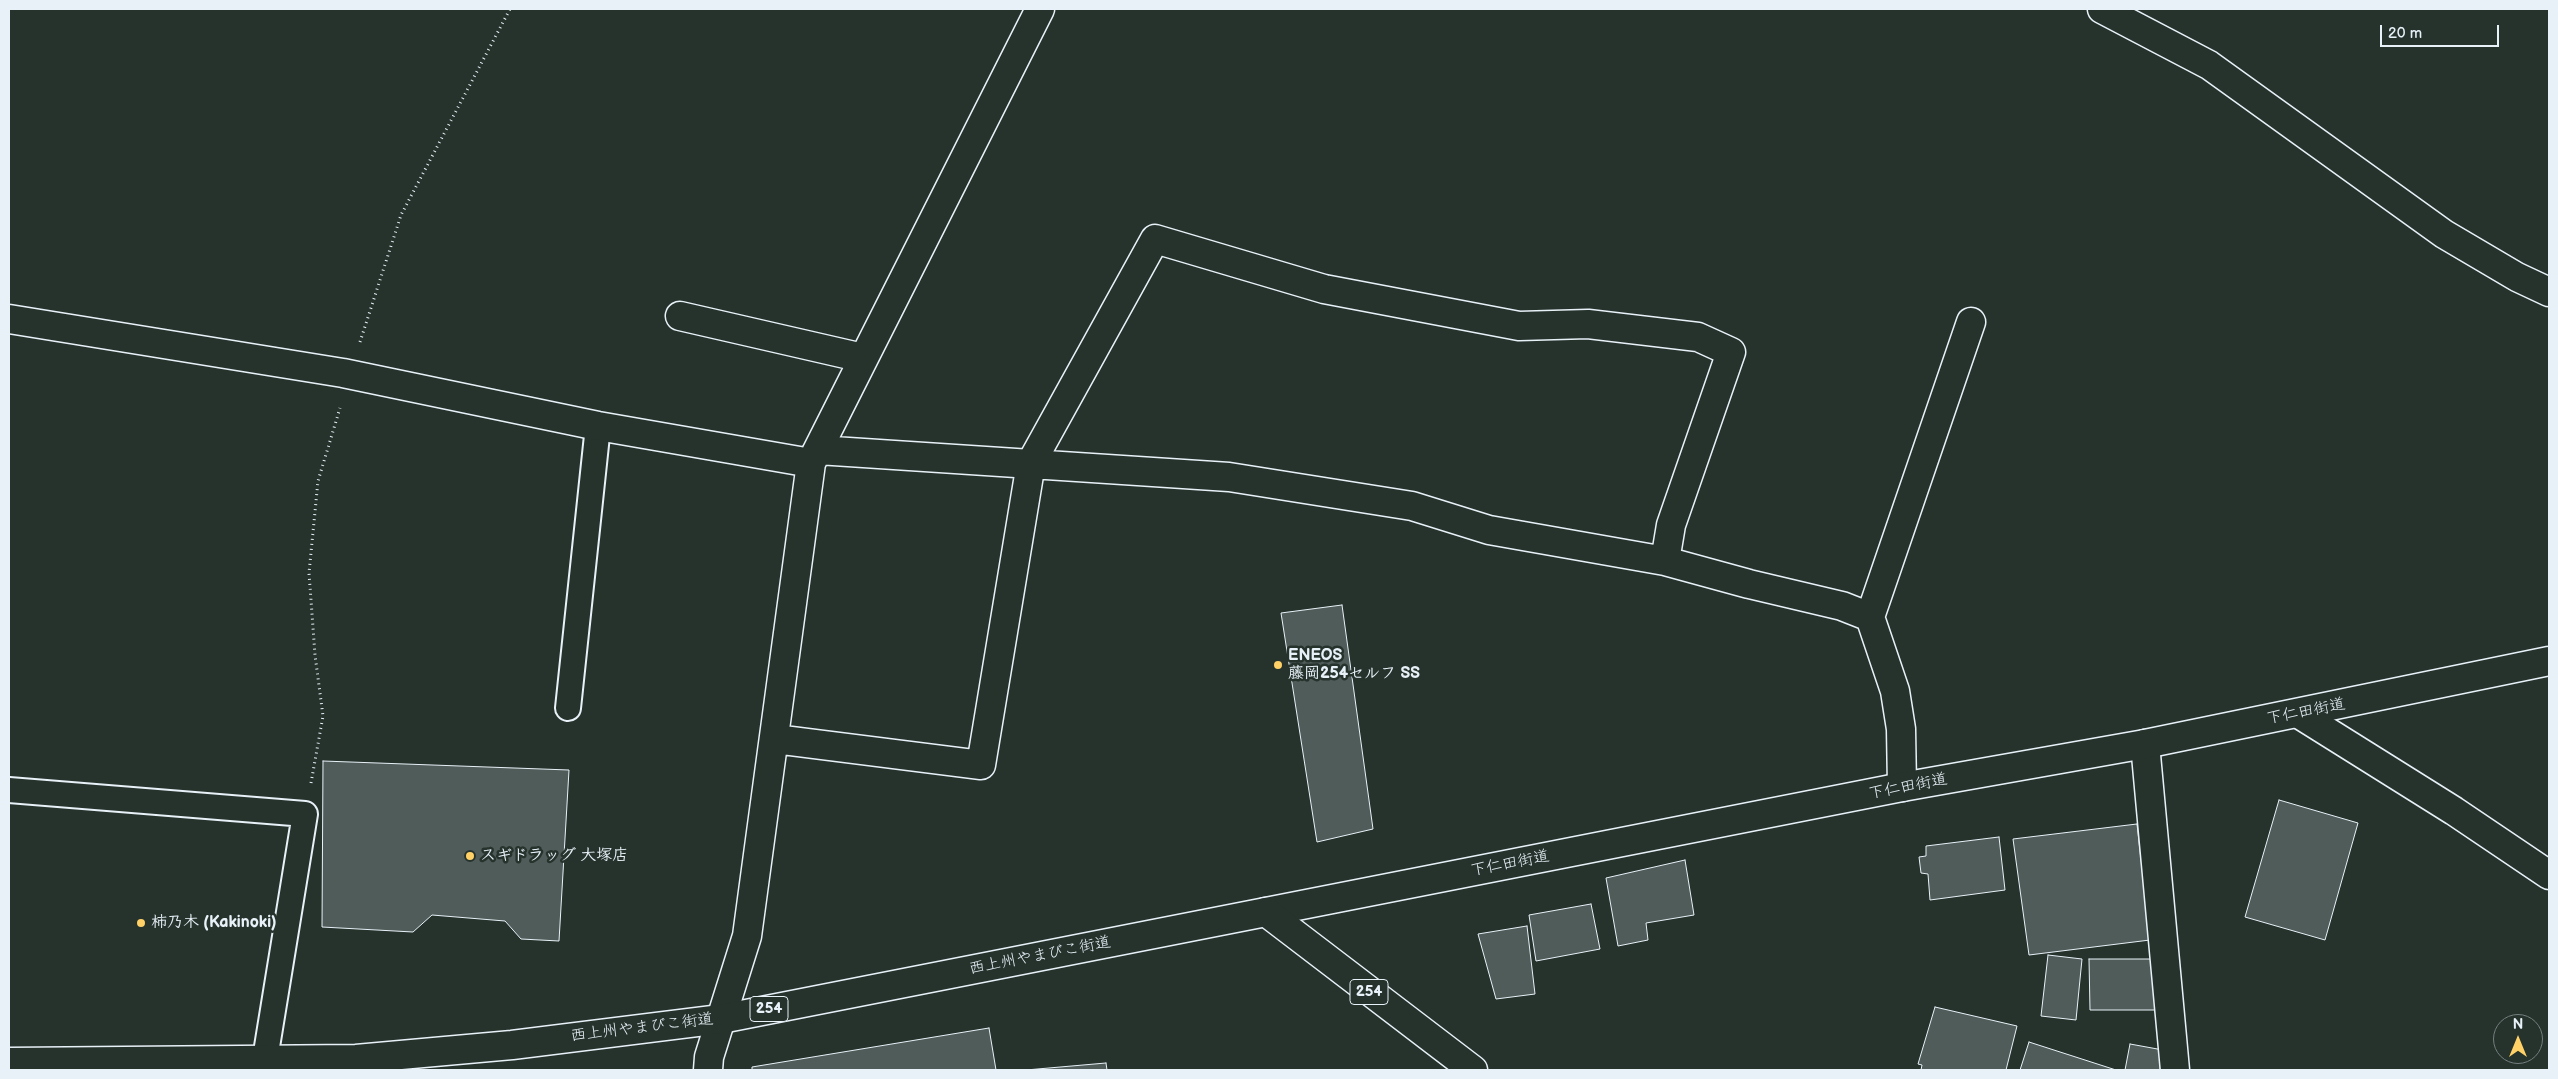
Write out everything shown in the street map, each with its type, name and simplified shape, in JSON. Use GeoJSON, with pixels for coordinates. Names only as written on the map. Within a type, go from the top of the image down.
{"type":"FeatureCollection","features":[{"type":"Feature","properties":{"kind":"main road"},"geometry":{"type":"LineString","coordinates":[[708,1070],[709,1057],[747,936],[814,457],[1040,9]]}},
{"type":"Feature","properties":{"kind":"main road"},"geometry":{"type":"LineString","coordinates":[[2102,9],[2209,65],[2444,234],[2517,277],[2549,292]]}},
{"type":"Feature","properties":{"kind":"main road"},"geometry":{"type":"LineString","coordinates":[[775,739],[981,765],[1031,464],[1155,239],[1324,289],[1518,326],[1588,324],[1698,337],[1731,352],[1671,525],[1665,561]]}},
{"type":"Feature","properties":{"kind":"main road"},"geometry":{"type":"LineString","coordinates":[[680,316],[864,358]]}},
{"type":"Feature","properties":{"kind":"main road"},"geometry":{"type":"LineString","coordinates":[[9,319],[343,373],[598,426],[814,457],[1031,464],[1229,477],[1412,506],[1489,530],[1665,561],[1842,606],[1870,616]]}},
{"type":"Feature","properties":{"kind":"main road"},"geometry":{"type":"LineString","coordinates":[[1902,787],[1901,729],[1895,691],[1870,616],[1971,322]]}},
{"type":"Feature","properties":{"kind":"main road","name":"下仁田街道"},"geometry":{"type":"LineString","coordinates":[[1266,912],[1902,787],[2145,744],[2299,714],[2549,662]]}},
{"type":"Feature","properties":{"kind":"main road"},"geometry":{"type":"LineString","coordinates":[[2299,714],[2454,811],[2549,876]]}},
{"type":"Feature","properties":{"kind":"main road"},"geometry":{"type":"LineString","coordinates":[[2145,744],[2175,1070]]}},
{"type":"Feature","properties":{"kind":"main road","name":"西上州やまびこ街道"},"geometry":{"type":"LineString","coordinates":[[9,1062],[356,1059],[512,1045],[721,1018],[1266,912]]}},
{"type":"Feature","properties":{"kind":"main road","name":"254"},"geometry":{"type":"LineString","coordinates":[[1266,912],[1473,1070]]}},
{"type":"Feature","properties":{"kind":"lane"},"geometry":{"type":"LineString","coordinates":[[568,708],[598,426]]}},
{"type":"Feature","properties":{"kind":"lane"},"geometry":{"type":"LineString","coordinates":[[9,790],[305,814],[265,1059]]}},
{"type":"Feature","properties":{"kind":"building"},"geometry":{"type":"Polygon","coordinates":[[[1342,605],[1373,829],[1317,842],[1281,613],[1342,605]]]}},
{"type":"Feature","properties":{"kind":"building"},"geometry":{"type":"Polygon","coordinates":[[[323,761],[569,770],[559,941],[521,939],[505,921],[432,915],[413,932],[322,927],[323,761]]]}},
{"type":"Feature","properties":{"kind":"building"},"geometry":{"type":"Polygon","coordinates":[[[2279,800],[2358,823],[2325,940],[2245,917],[2279,800]]]}},
{"type":"Feature","properties":{"kind":"building"},"geometry":{"type":"Polygon","coordinates":[[[2137,824],[2150,940],[2029,955],[2013,839],[2137,824]]]}},
{"type":"Feature","properties":{"kind":"building"},"geometry":{"type":"Polygon","coordinates":[[[1999,837],[2005,890],[1930,900],[1928,874],[1921,873],[1919,857],[1926,856],[1926,846],[1999,837]]]}},
{"type":"Feature","properties":{"kind":"building"},"geometry":{"type":"Polygon","coordinates":[[[1685,860],[1694,915],[1646,923],[1648,940],[1618,946],[1606,878],[1685,860]]]}},
{"type":"Feature","properties":{"kind":"building"},"geometry":{"type":"Polygon","coordinates":[[[1591,904],[1600,949],[1536,961],[1529,915],[1591,904]]]}},
{"type":"Feature","properties":{"kind":"building"},"geometry":{"type":"Polygon","coordinates":[[[1527,926],[1535,994],[1496,999],[1478,934],[1527,926]]]}},
{"type":"Feature","properties":{"kind":"building"},"geometry":{"type":"Polygon","coordinates":[[[2048,955],[2082,959],[2076,1020],[2041,1016],[2048,955]]]}},
{"type":"Feature","properties":{"kind":"building"},"geometry":{"type":"Polygon","coordinates":[[[2089,959],[2157,959],[2158,1010],[2090,1010],[2089,959]]]}},
{"type":"Feature","properties":{"kind":"building"},"geometry":{"type":"Polygon","coordinates":[[[1935,1007],[2017,1026],[2006,1070],[1921,1070],[1922,1065],[1918,1064],[1935,1007]]]}},
{"type":"Feature","properties":{"kind":"building"},"geometry":{"type":"Polygon","coordinates":[[[989,1028],[996,1070],[752,1070],[752,1067],[989,1028]]]}},
{"type":"Feature","properties":{"kind":"building"},"geometry":{"type":"Polygon","coordinates":[[[2029,1042],[2116,1070],[2020,1070],[2029,1042]]]}},
{"type":"Feature","properties":{"kind":"building"},"geometry":{"type":"Polygon","coordinates":[[[2130,1044],[2163,1050],[2160,1070],[2125,1070],[2130,1044]]]}},
{"type":"Feature","properties":{"kind":"building"},"geometry":{"type":"Polygon","coordinates":[[[1106,1063],[1107,1070],[1026,1070],[1106,1063]]]}},
{"type":"Feature","properties":{"kind":"place","name":"ENEOS 藤岡254セルフ SS"},"geometry":{"type":"Point","coordinates":[1278,665]}},
{"type":"Feature","properties":{"kind":"place","name":"スギドラッグ 大塚店"},"geometry":{"type":"Point","coordinates":[470,856]}},
{"type":"Feature","properties":{"kind":"place","name":"柿乃木 (Kakinoki)"},"geometry":{"type":"Point","coordinates":[141,923]}}]}
